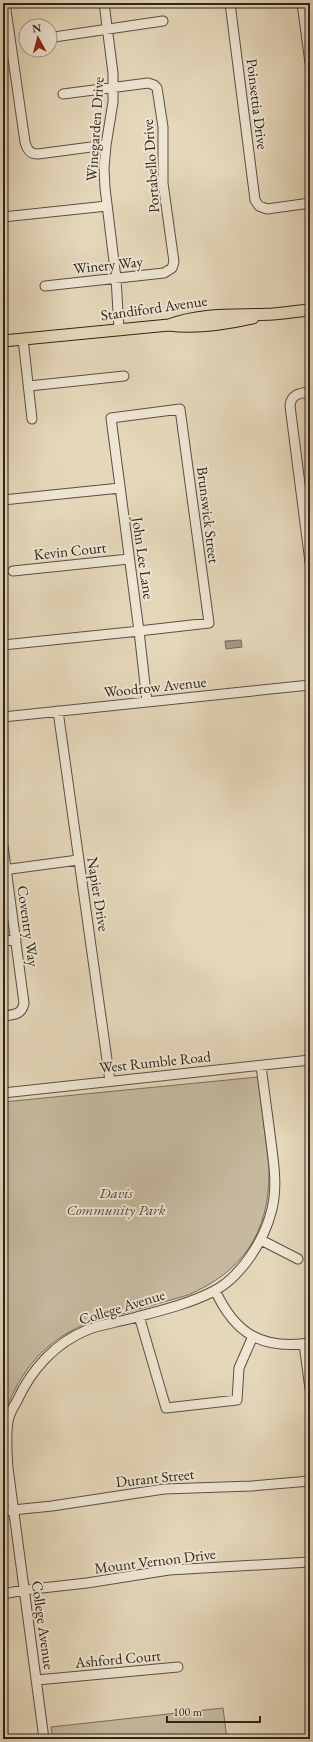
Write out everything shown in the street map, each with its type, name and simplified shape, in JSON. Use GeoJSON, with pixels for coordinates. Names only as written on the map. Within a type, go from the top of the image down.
{"type":"FeatureCollection","features":[{"type":"Feature","properties":{"kind":"main road","name":"Standiford Avenue"},"geometry":{"type":"LineString","coordinates":[[3,341],[169,325],[185,318],[232,314],[273,314],[310,310]]}},
{"type":"Feature","properties":{"kind":"street"},"geometry":{"type":"LineString","coordinates":[[5,3],[25,142],[30,152],[38,154],[106,145]]}},
{"type":"Feature","properties":{"kind":"street","name":"Winegarden Drive"},"geometry":{"type":"LineString","coordinates":[[104,3],[112,62],[113,87],[104,168],[116,278],[119,329]]}},
{"type":"Feature","properties":{"kind":"street","name":"Poinsettia Drive"},"geometry":{"type":"LineString","coordinates":[[230,3],[255,200],[259,206],[267,209],[310,203]]}},
{"type":"Feature","properties":{"kind":"street"},"geometry":{"type":"LineString","coordinates":[[302,3],[310,63]]}},
{"type":"Feature","properties":{"kind":"street"},"geometry":{"type":"LineString","coordinates":[[58,35],[163,21]]}},
{"type":"Feature","properties":{"kind":"street","name":"Portabello Drive"},"geometry":{"type":"LineString","coordinates":[[113,87],[148,83],[154,85],[158,92],[163,127],[163,183],[174,262],[172,268]]}},
{"type":"Feature","properties":{"kind":"street"},"geometry":{"type":"LineString","coordinates":[[63,94],[113,87]]}},
{"type":"Feature","properties":{"kind":"street"},"geometry":{"type":"LineString","coordinates":[[3,217],[107,206]]}},
{"type":"Feature","properties":{"kind":"street","name":"Winery Way"},"geometry":{"type":"LineString","coordinates":[[45,286],[164,273],[172,268]]}},
{"type":"Feature","properties":{"kind":"street"},"geometry":{"type":"LineString","coordinates":[[23,339],[32,419]]}},
{"type":"Feature","properties":{"kind":"street"},"geometry":{"type":"LineString","coordinates":[[29,386],[124,376]]}},
{"type":"Feature","properties":{"kind":"street"},"geometry":{"type":"LineString","coordinates":[[310,392],[296,395],[290,401],[290,406],[310,562]]}},
{"type":"Feature","properties":{"kind":"street","name":"Brunswick Street"},"geometry":{"type":"LineString","coordinates":[[111,418],[180,410],[208,623],[139,631]]}},
{"type":"Feature","properties":{"kind":"street","name":"John Lee Lane"},"geometry":{"type":"LineString","coordinates":[[111,418],[147,702]]}},
{"type":"Feature","properties":{"kind":"street"},"geometry":{"type":"LineString","coordinates":[[3,500],[120,488]]}},
{"type":"Feature","properties":{"kind":"street","name":"Kevin Court"},"geometry":{"type":"LineString","coordinates":[[13,571],[129,559]]}},
{"type":"Feature","properties":{"kind":"street"},"geometry":{"type":"LineString","coordinates":[[3,645],[139,631]]}},
{"type":"Feature","properties":{"kind":"street","name":"Woodrow Avenue"},"geometry":{"type":"LineString","coordinates":[[3,717],[310,685]]}},
{"type":"Feature","properties":{"kind":"street","name":"Napier Drive"},"geometry":{"type":"LineString","coordinates":[[58,711],[110,1081]]}},
{"type":"Feature","properties":{"kind":"street","name":"Coventry Way"},"geometry":{"type":"LineString","coordinates":[[3,846],[24,1003],[22,1010],[16,1014],[3,1016]]}},
{"type":"Feature","properties":{"kind":"street"},"geometry":{"type":"LineString","coordinates":[[5,870],[78,860]]}},
{"type":"Feature","properties":{"kind":"street"},"geometry":{"type":"LineString","coordinates":[[3,942],[16,940]]}},
{"type":"Feature","properties":{"kind":"street","name":"West Rumble Road"},"geometry":{"type":"LineString","coordinates":[[3,1093],[310,1060]]}},
{"type":"Feature","properties":{"kind":"street","name":"College Avenue"},"geometry":{"type":"LineString","coordinates":[[44,1739],[13,1510],[7,1449],[9,1417],[22,1389],[34,1370],[53,1351],[82,1332],[190,1301],[215,1290],[239,1270],[262,1240],[272,1209],[275,1182],[261,1066]]}},
{"type":"Feature","properties":{"kind":"street"},"geometry":{"type":"LineString","coordinates":[[262,1240],[298,1259]]}},
{"type":"Feature","properties":{"kind":"street"},"geometry":{"type":"LineString","coordinates":[[215,1290],[231,1319],[252,1336],[272,1343],[307,1344],[310,1389]]}},
{"type":"Feature","properties":{"kind":"street"},"geometry":{"type":"LineString","coordinates":[[139,1316],[166,1408],[237,1400],[239,1368],[252,1336]]}},
{"type":"Feature","properties":{"kind":"street","name":"Durant Street"},"geometry":{"type":"LineString","coordinates":[[3,1511],[83,1502],[164,1489],[252,1486],[310,1481]]}},
{"type":"Feature","properties":{"kind":"street","name":"Mount Vernon Drive"},"geometry":{"type":"LineString","coordinates":[[3,1594],[24,1590],[87,1583],[168,1570],[310,1562]]}},
{"type":"Feature","properties":{"kind":"street","name":"Ashford Court"},"geometry":{"type":"LineString","coordinates":[[37,1680],[178,1667]]}},
{"type":"Feature","properties":{"kind":"green space","name":"Davis Community Park"},"geometry":{"type":"Polygon","coordinates":[[[258,1077],[268,1158],[268,1195],[264,1215],[258,1232],[249,1248],[223,1275],[207,1286],[188,1295],[83,1325],[55,1341],[43,1351],[24,1374],[9,1402],[3,1418],[3,1102],[258,1077]]]}},
{"type":"Feature","properties":{"kind":"green space"},"geometry":{"type":"Polygon","coordinates":[[[223,1708],[227,1739],[53,1739],[51,1727],[223,1708]]]}},
{"type":"Feature","properties":{"kind":"water"},"geometry":{"type":"Polygon","coordinates":[[[241,640],[242,647],[226,649],[225,641],[241,640]]]}}]}
